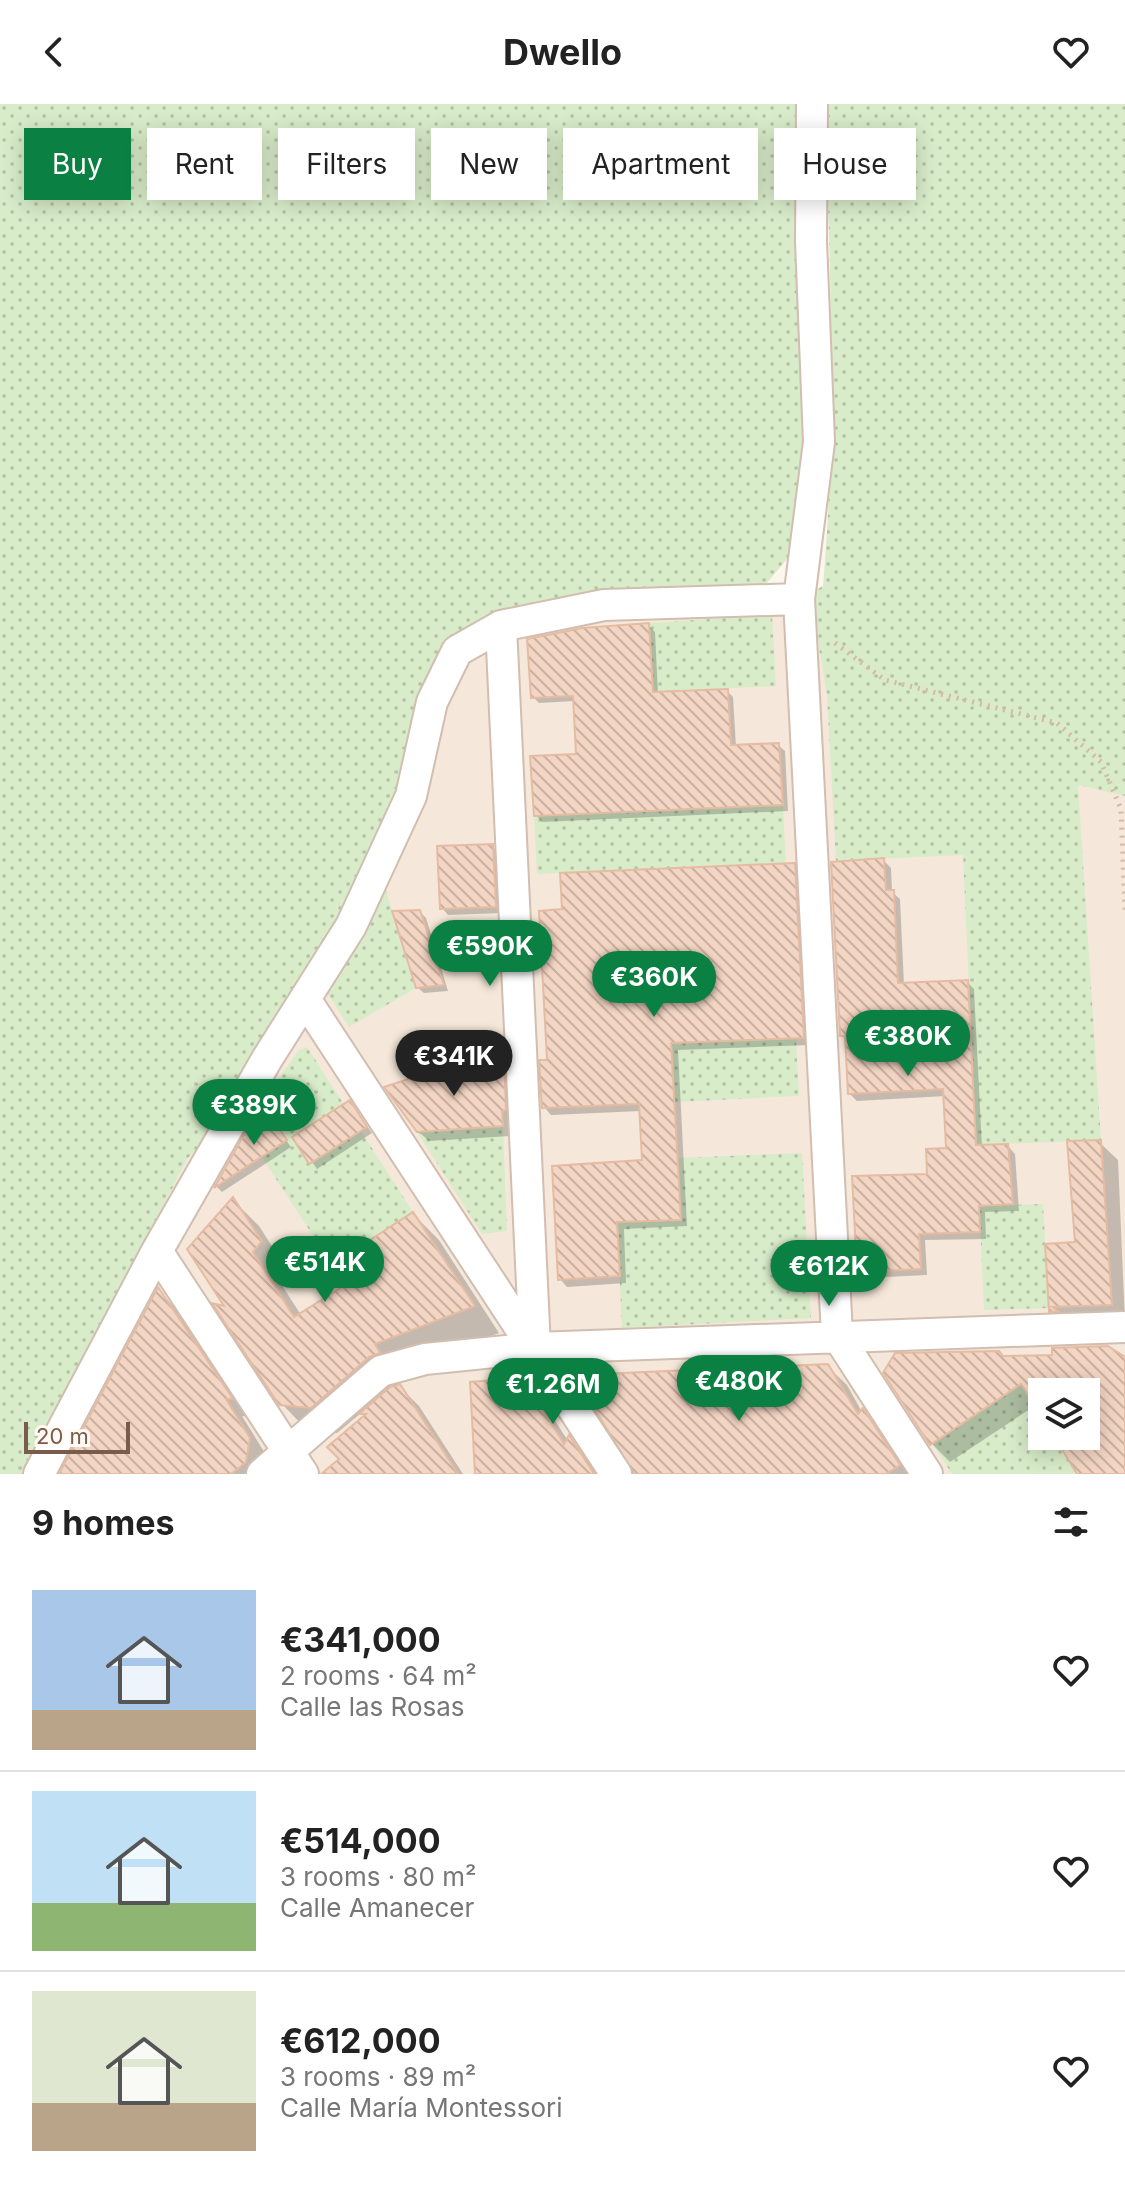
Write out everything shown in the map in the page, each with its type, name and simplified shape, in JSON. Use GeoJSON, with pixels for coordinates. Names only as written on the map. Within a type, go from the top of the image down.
{"type":"FeatureCollection","features":[{"type":"Feature","properties":{"kind":"street"},"geometry":{"type":"LineString","coordinates":[[812,104],[811,241],[819,442],[799,599],[837,1335],[927,1474]]}},
{"type":"Feature","properties":{"kind":"street"},"geometry":{"type":"LineString","coordinates":[[39,1474],[157,1251],[351,926],[411,796],[432,702],[457,651],[501,626],[604,605],[799,599]]}},
{"type":"Feature","properties":{"kind":"street"},"geometry":{"type":"LineString","coordinates":[[501,626],[535,1348]]}},
{"type":"Feature","properties":{"kind":"street"},"geometry":{"type":"LineString","coordinates":[[305,999],[616,1474]]}},
{"type":"Feature","properties":{"kind":"street"},"geometry":{"type":"LineString","coordinates":[[157,1251],[295,1463]]}},
{"type":"Feature","properties":{"kind":"street"},"geometry":{"type":"LineString","coordinates":[[262,1474],[295,1463],[390,1367],[425,1359],[535,1348],[1125,1327]]}},
{"type":"Feature","properties":{"kind":"path"},"geometry":{"type":"LineString","coordinates":[[799,599],[838,645],[885,680],[1057,723],[1101,762],[1121,809],[1125,910]]}},
{"type":"Feature","properties":{"kind":"shaded area"},"geometry":{"type":"Polygon","coordinates":[[[814,591],[816,631],[827,694],[1078,784],[1125,796],[1125,1474],[24,1474],[188,1158],[213,1135],[336,919],[389,818],[456,641],[510,609],[588,594],[814,591]]]}},
{"type":"Feature","properties":{"kind":"green space"},"geometry":{"type":"Polygon","coordinates":[[[0,104],[800,104],[800,128],[774,128],[774,200],[802,200],[806,457],[798,546],[761,590],[588,594],[510,609],[456,641],[389,818],[336,919],[213,1135],[188,1158],[24,1474],[0,1474],[0,104]]]}},
{"type":"Feature","properties":{"kind":"green space"},"geometry":{"type":"Polygon","coordinates":[[[825,104],[1125,104],[1125,796],[1078,785],[1101,1140],[976,1145],[963,855],[836,861],[827,695],[816,631],[814,591],[823,586],[830,466],[828,200],[916,200],[916,128],[826,128],[825,104]]]}},
{"type":"Feature","properties":{"kind":"green space"},"geometry":{"type":"Polygon","coordinates":[[[772,615],[776,686],[653,692],[649,623],[772,615]]]}},
{"type":"Feature","properties":{"kind":"green space"},"geometry":{"type":"Polygon","coordinates":[[[783,805],[786,864],[537,874],[534,816],[783,805]]]}},
{"type":"Feature","properties":{"kind":"green space"},"geometry":{"type":"Polygon","coordinates":[[[384,884],[416,988],[349,1027],[326,991],[384,884]]]}},
{"type":"Feature","properties":{"kind":"green space"},"geometry":{"type":"Polygon","coordinates":[[[796,1038],[799,1096],[675,1102],[671,1043],[796,1038]]]}},
{"type":"Feature","properties":{"kind":"green space"},"geometry":{"type":"Polygon","coordinates":[[[307,1047],[413,1212],[332,1265],[243,1128],[299,1050],[307,1047]]]}},
{"type":"Feature","properties":{"kind":"green space"},"geometry":{"type":"Polygon","coordinates":[[[503,1126],[507,1231],[482,1234],[417,1132],[503,1126]]]}},
{"type":"Feature","properties":{"kind":"green space"},"geometry":{"type":"Polygon","coordinates":[[[802,1153],[811,1318],[622,1328],[617,1222],[681,1219],[678,1158],[802,1153]]]}},
{"type":"Feature","properties":{"kind":"green space"},"geometry":{"type":"Polygon","coordinates":[[[1043,1204],[1049,1308],[984,1310],[979,1206],[1043,1204]]]}},
{"type":"Feature","properties":{"kind":"green space"},"geometry":{"type":"Polygon","coordinates":[[[1021,1384],[1028,1395],[1028,1450],[1063,1450],[1078,1474],[952,1474],[932,1443],[1021,1384]]]}},
{"type":"Feature","properties":{"kind":"building"},"geometry":{"type":"Polygon","coordinates":[[[649,623],[653,692],[728,689],[731,745],[779,743],[783,805],[534,816],[530,756],[576,754],[573,696],[531,698],[527,639],[582,628],[649,623]]]}},
{"type":"Feature","properties":{"kind":"building"},"geometry":{"type":"Polygon","coordinates":[[[493,844],[496,907],[440,909],[437,846],[493,844]]]}},
{"type":"Feature","properties":{"kind":"building"},"geometry":{"type":"Polygon","coordinates":[[[884,858],[886,890],[894,890],[898,983],[968,980],[976,1145],[1008,1144],[1013,1204],[979,1206],[980,1232],[919,1234],[921,1269],[857,1272],[852,1176],[927,1174],[926,1149],[946,1148],[943,1089],[848,1094],[845,1036],[840,1036],[831,862],[884,858]]]}},
{"type":"Feature","properties":{"kind":"building"},"geometry":{"type":"Polygon","coordinates":[[[795,863],[804,1038],[671,1043],[681,1220],[617,1222],[620,1276],[558,1280],[552,1166],[642,1160],[639,1104],[542,1108],[539,1060],[547,1060],[539,911],[562,909],[560,873],[795,863]]]}},
{"type":"Feature","properties":{"kind":"building"},"geometry":{"type":"Polygon","coordinates":[[[420,910],[444,985],[416,988],[392,911],[420,910]]]}},
{"type":"Feature","properties":{"kind":"building"},"geometry":{"type":"Polygon","coordinates":[[[504,1062],[506,1110],[502,1111],[503,1126],[417,1132],[384,1087],[451,1065],[504,1062]]]}},
{"type":"Feature","properties":{"kind":"building"},"geometry":{"type":"Polygon","coordinates":[[[350,1100],[367,1127],[309,1164],[292,1137],[350,1100]]]}},
{"type":"Feature","properties":{"kind":"building"},"geometry":{"type":"Polygon","coordinates":[[[270,1116],[287,1140],[214,1188],[245,1133],[270,1116]]]}},
{"type":"Feature","properties":{"kind":"building"},"geometry":{"type":"Polygon","coordinates":[[[1101,1140],[1112,1305],[1052,1307],[1058,1311],[1049,1312],[1045,1244],[1075,1242],[1067,1141],[1101,1140]]]}},
{"type":"Feature","properties":{"kind":"building"},"geometry":{"type":"Polygon","coordinates":[[[233,1197],[262,1241],[253,1252],[294,1317],[345,1285],[332,1265],[413,1212],[475,1306],[375,1344],[380,1353],[369,1357],[311,1408],[279,1405],[212,1303],[224,1306],[187,1249],[233,1197]]]}},
{"type":"Feature","properties":{"kind":"building"},"geometry":{"type":"Polygon","coordinates":[[[158,1287],[233,1399],[226,1399],[250,1438],[246,1462],[231,1474],[59,1474],[158,1287]]]}},
{"type":"Feature","properties":{"kind":"building"},"geometry":{"type":"Polygon","coordinates":[[[1108,1346],[1125,1357],[1125,1474],[1077,1474],[1062,1450],[1100,1450],[1100,1378],[1028,1378],[1028,1395],[1021,1384],[930,1445],[883,1373],[895,1353],[999,1351],[1003,1356],[1052,1355],[1052,1348],[1108,1346]]]}},
{"type":"Feature","properties":{"kind":"building"},"geometry":{"type":"Polygon","coordinates":[[[828,1364],[858,1414],[863,1408],[900,1465],[886,1474],[634,1474],[588,1398],[600,1374],[828,1364]]]}},
{"type":"Feature","properties":{"kind":"building"},"geometry":{"type":"Polygon","coordinates":[[[508,1379],[528,1386],[564,1444],[569,1435],[594,1474],[475,1474],[470,1382],[508,1379]]]}},
{"type":"Feature","properties":{"kind":"building"},"geometry":{"type":"Polygon","coordinates":[[[400,1384],[458,1474],[321,1474],[339,1459],[327,1447],[366,1414],[359,1414],[390,1387],[400,1384]]]}}]}
